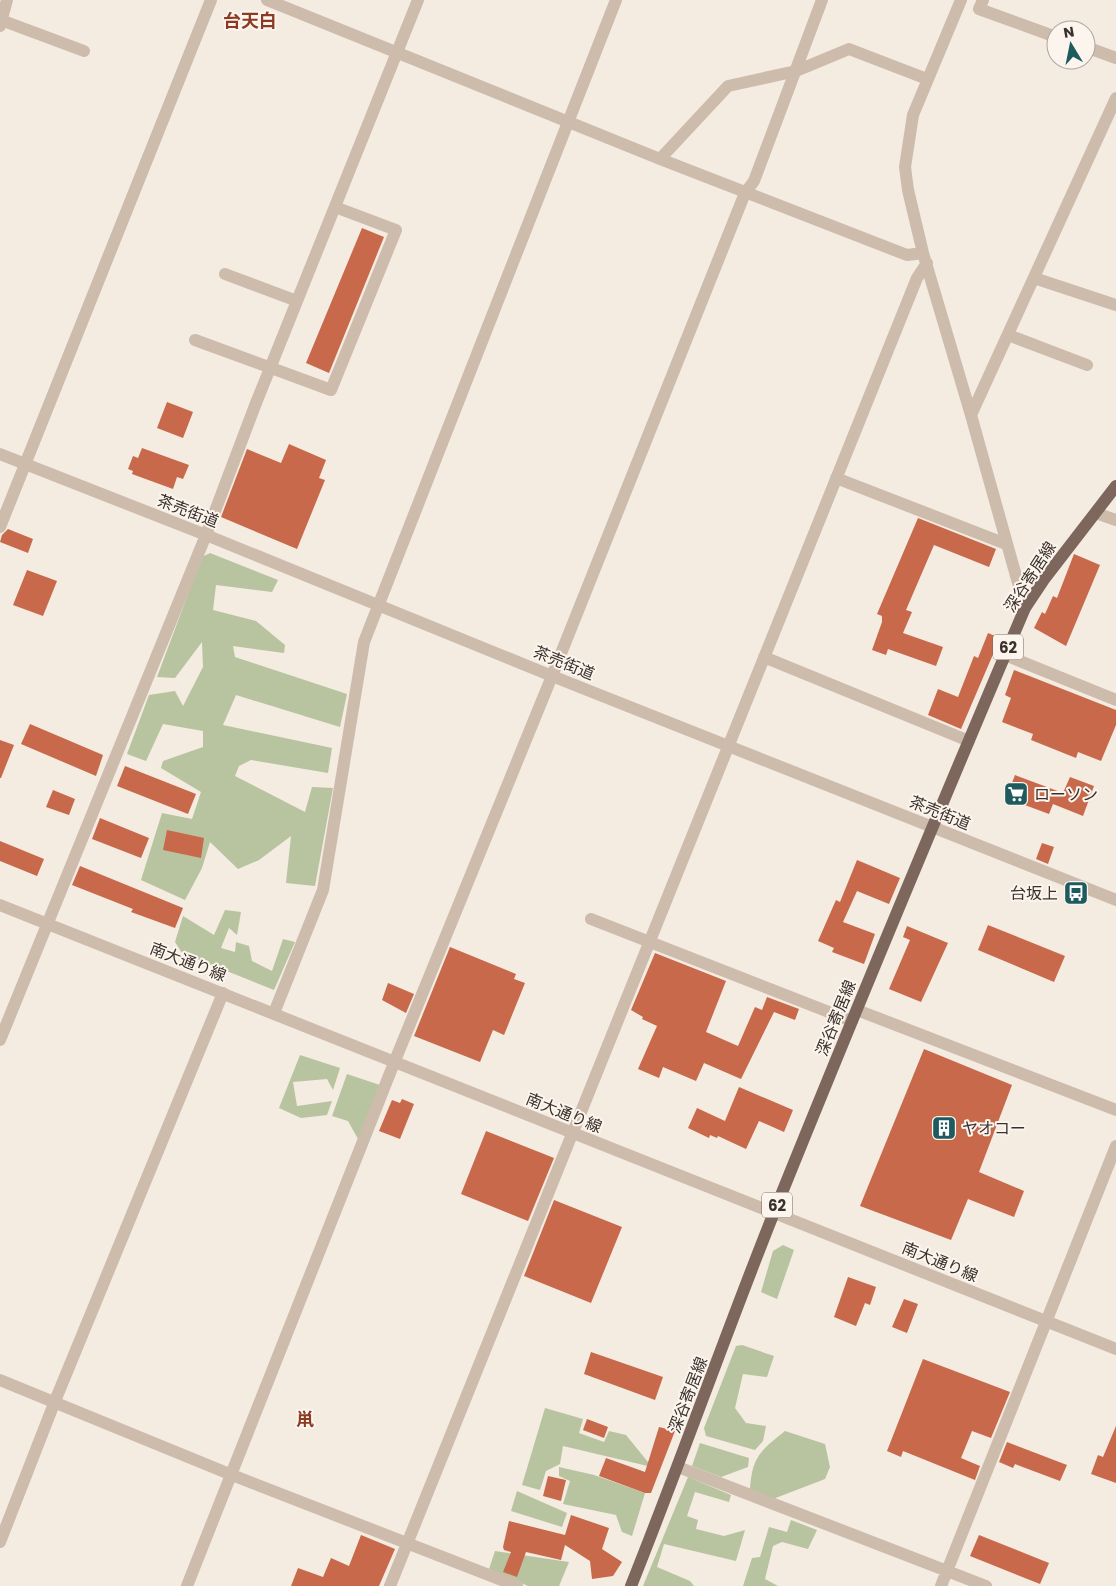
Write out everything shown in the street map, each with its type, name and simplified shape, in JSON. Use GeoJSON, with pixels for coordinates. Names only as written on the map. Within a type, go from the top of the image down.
{"type":"FeatureCollection","features":[{"type":"Feature","properties":{"kind":"main road","name":"深谷寄居線"},"geometry":{"type":"LineString","coordinates":[[631,1586],[774,1213],[932,827],[1025,608],[1045,578],[1116,486]]}},
{"type":"Feature","properties":{"kind":"street"},"geometry":{"type":"LineString","coordinates":[[7,0],[1,23],[84,51]]}},
{"type":"Feature","properties":{"kind":"street"},"geometry":{"type":"LineString","coordinates":[[0,527],[211,0]]}},
{"type":"Feature","properties":{"kind":"street"},"geometry":{"type":"LineString","coordinates":[[267,0],[745,193],[907,255],[925,258]]}},
{"type":"Feature","properties":{"kind":"street"},"geometry":{"type":"LineString","coordinates":[[0,1040],[206,535],[270,368],[418,0]]}},
{"type":"Feature","properties":{"kind":"street"},"geometry":{"type":"LineString","coordinates":[[274,1013],[323,890],[364,642],[616,0]]}},
{"type":"Feature","properties":{"kind":"street"},"geometry":{"type":"LineString","coordinates":[[187,1586],[394,1063],[552,676],[745,193],[754,181],[822,0]]}},
{"type":"Feature","properties":{"kind":"street"},"geometry":{"type":"LineString","coordinates":[[961,0],[913,114],[905,167],[908,190],[925,258],[1025,608]]}},
{"type":"Feature","properties":{"kind":"street"},"geometry":{"type":"LineString","coordinates":[[983,0],[979,9],[1046,33]]}},
{"type":"Feature","properties":{"kind":"street"},"geometry":{"type":"LineString","coordinates":[[660,159],[728,86],[796,71],[849,49],[927,79]]}},
{"type":"Feature","properties":{"kind":"street"},"geometry":{"type":"LineString","coordinates":[[1096,51],[1116,58]]}},
{"type":"Feature","properties":{"kind":"street"},"geometry":{"type":"LineString","coordinates":[[971,415],[1116,98]]}},
{"type":"Feature","properties":{"kind":"street"},"geometry":{"type":"LineString","coordinates":[[195,340],[332,390],[396,230],[335,207]]}},
{"type":"Feature","properties":{"kind":"street"},"geometry":{"type":"LineString","coordinates":[[390,1586],[925,258]]}},
{"type":"Feature","properties":{"kind":"street"},"geometry":{"type":"LineString","coordinates":[[225,274],[297,301]]}},
{"type":"Feature","properties":{"kind":"street"},"geometry":{"type":"LineString","coordinates":[[1034,278],[1116,305]]}},
{"type":"Feature","properties":{"kind":"street"},"geometry":{"type":"LineString","coordinates":[[1008,334],[1087,365]]}},
{"type":"Feature","properties":{"kind":"street","name":"茶売街道"},"geometry":{"type":"LineString","coordinates":[[0,454],[1116,900]]}},
{"type":"Feature","properties":{"kind":"street"},"geometry":{"type":"LineString","coordinates":[[836,478],[1006,544]]}},
{"type":"Feature","properties":{"kind":"street"},"geometry":{"type":"LineString","coordinates":[[1096,512],[1116,520]]}},
{"type":"Feature","properties":{"kind":"street"},"geometry":{"type":"LineString","coordinates":[[1005,655],[1116,700]]}},
{"type":"Feature","properties":{"kind":"street"},"geometry":{"type":"LineString","coordinates":[[764,658],[969,741]]}},
{"type":"Feature","properties":{"kind":"street","name":"南大通り線"},"geometry":{"type":"LineString","coordinates":[[0,905],[1116,1349]]}},
{"type":"Feature","properties":{"kind":"street"},"geometry":{"type":"LineString","coordinates":[[591,919],[1116,1110]]}},
{"type":"Feature","properties":{"kind":"street"},"geometry":{"type":"LineString","coordinates":[[0,1542],[55,1402],[223,993]]}},
{"type":"Feature","properties":{"kind":"street"},"geometry":{"type":"LineString","coordinates":[[941,1586],[1116,1146]]}},
{"type":"Feature","properties":{"kind":"street"},"geometry":{"type":"LineString","coordinates":[[0,1380],[232,1475],[517,1586]]}},
{"type":"Feature","properties":{"kind":"street"},"geometry":{"type":"LineString","coordinates":[[678,1467],[986,1586]]}},
{"type":"Feature","properties":{"kind":"green space"},"geometry":{"type":"Polygon","coordinates":[[[210,553],[278,580],[272,592],[216,585],[213,610],[256,621],[285,645],[284,653],[233,646],[235,657],[347,694],[340,727],[236,695],[223,725],[332,748],[328,773],[251,760],[239,766],[235,776],[305,812],[312,787],[333,788],[315,886],[286,883],[291,836],[259,860],[238,869],[210,842],[202,868],[185,900],[141,880],[162,813],[192,819],[201,792],[161,768],[163,761],[203,747],[203,731],[163,724],[146,761],[127,754],[149,695],[175,691],[183,706],[203,667],[202,642],[175,678],[157,677],[202,557],[210,553]]]}},
{"type":"Feature","properties":{"kind":"green space"},"geometry":{"type":"Polygon","coordinates":[[[225,910],[241,912],[237,935],[229,928],[221,948],[235,952],[236,942],[249,946],[252,961],[272,971],[283,939],[295,942],[274,990],[182,953],[175,942],[183,916],[214,935],[225,910]]]}},
{"type":"Feature","properties":{"kind":"green space"},"geometry":{"type":"Polygon","coordinates":[[[300,1055],[340,1068],[333,1090],[327,1079],[293,1082],[297,1106],[332,1101],[327,1115],[301,1118],[279,1108],[300,1055]]]}},
{"type":"Feature","properties":{"kind":"green space"},"geometry":{"type":"Polygon","coordinates":[[[347,1074],[380,1085],[358,1139],[348,1121],[332,1116],[347,1074]]]}},
{"type":"Feature","properties":{"kind":"green space"},"geometry":{"type":"Polygon","coordinates":[[[783,1245],[794,1250],[777,1299],[761,1292],[773,1251],[783,1245]]]}},
{"type":"Feature","properties":{"kind":"green space"},"geometry":{"type":"Polygon","coordinates":[[[742,1345],[774,1356],[767,1377],[743,1374],[735,1408],[746,1423],[766,1426],[763,1441],[755,1450],[706,1436],[704,1428],[736,1346],[742,1345]]]}},
{"type":"Feature","properties":{"kind":"green space"},"geometry":{"type":"Polygon","coordinates":[[[545,1408],[583,1419],[579,1433],[604,1442],[609,1431],[626,1435],[652,1467],[563,1446],[560,1464],[546,1471],[540,1490],[522,1485],[545,1408]]]}},
{"type":"Feature","properties":{"kind":"green space"},"geometry":{"type":"Polygon","coordinates":[[[785,1431],[825,1444],[830,1467],[825,1479],[773,1499],[750,1490],[751,1479],[755,1462],[763,1450],[785,1431]]]}},
{"type":"Feature","properties":{"kind":"green space"},"geometry":{"type":"Polygon","coordinates":[[[700,1443],[749,1458],[748,1467],[721,1477],[692,1466],[700,1443]]]}},
{"type":"Feature","properties":{"kind":"green space"},"geometry":{"type":"Polygon","coordinates":[[[559,1467],[594,1475],[645,1493],[632,1536],[622,1532],[616,1515],[563,1504],[570,1481],[559,1476],[559,1467]]]}},
{"type":"Feature","properties":{"kind":"green space"},"geometry":{"type":"Polygon","coordinates":[[[688,1477],[731,1495],[729,1502],[695,1492],[687,1516],[698,1520],[696,1529],[724,1536],[745,1530],[736,1561],[664,1544],[657,1567],[690,1581],[694,1586],[643,1586],[688,1477]]]}},
{"type":"Feature","properties":{"kind":"green space"},"geometry":{"type":"Polygon","coordinates":[[[517,1491],[567,1513],[562,1527],[511,1511],[517,1491]]]}},
{"type":"Feature","properties":{"kind":"green space"},"geometry":{"type":"Polygon","coordinates":[[[791,1520],[817,1530],[808,1549],[782,1542],[773,1546],[765,1579],[778,1586],[743,1586],[752,1558],[760,1557],[769,1527],[787,1532],[791,1520]]]}},
{"type":"Feature","properties":{"kind":"green space"},"geometry":{"type":"Polygon","coordinates":[[[495,1551],[569,1562],[559,1586],[528,1586],[489,1569],[495,1551]]]}},
{"type":"Feature","properties":{"kind":"building"},"geometry":{"type":"Polygon","coordinates":[[[362,228],[384,237],[329,373],[306,363],[362,228]]]}},
{"type":"Feature","properties":{"kind":"building"},"geometry":{"type":"Polygon","coordinates":[[[167,402],[193,412],[183,438],[157,428],[167,402]]]}},
{"type":"Feature","properties":{"kind":"building"},"geometry":{"type":"Polygon","coordinates":[[[289,444],[326,460],[319,478],[325,480],[297,549],[221,517],[247,449],[281,463],[289,444]]]}},
{"type":"Feature","properties":{"kind":"building"},"geometry":{"type":"Polygon","coordinates":[[[142,448],[189,465],[183,479],[177,477],[173,489],[132,474],[133,471],[128,469],[133,456],[138,458],[142,448]]]}},
{"type":"Feature","properties":{"kind":"building"},"geometry":{"type":"Polygon","coordinates":[[[918,518],[996,549],[989,567],[934,545],[906,610],[912,612],[903,633],[943,647],[936,666],[888,649],[886,655],[872,650],[882,622],[882,616],[877,614],[918,518]]]}},
{"type":"Feature","properties":{"kind":"building"},"geometry":{"type":"Polygon","coordinates":[[[8,529],[33,539],[28,553],[0,542],[2,535],[8,529]]]}},
{"type":"Feature","properties":{"kind":"building"},"geometry":{"type":"Polygon","coordinates":[[[1074,554],[1100,565],[1066,646],[1034,628],[1042,612],[1045,614],[1053,596],[1057,598],[1074,554]]]}},
{"type":"Feature","properties":{"kind":"building"},"geometry":{"type":"Polygon","coordinates":[[[27,570],[57,581],[43,616],[13,605],[27,570]]]}},
{"type":"Feature","properties":{"kind":"building"},"geometry":{"type":"Polygon","coordinates":[[[988,633],[1000,638],[961,729],[928,715],[938,689],[958,697],[974,656],[978,658],[988,633]]]}},
{"type":"Feature","properties":{"kind":"building"},"geometry":{"type":"Polygon","coordinates":[[[1014,670],[1116,710],[1116,725],[1101,761],[1078,752],[1076,758],[1031,740],[1033,734],[1002,722],[1011,698],[1005,695],[1014,670]]]}},
{"type":"Feature","properties":{"kind":"building"},"geometry":{"type":"Polygon","coordinates":[[[30,724],[103,755],[96,776],[21,744],[30,724]]]}},
{"type":"Feature","properties":{"kind":"building"},"geometry":{"type":"Polygon","coordinates":[[[0,740],[14,745],[1,778],[0,778],[0,740]]]}},
{"type":"Feature","properties":{"kind":"building"},"geometry":{"type":"Polygon","coordinates":[[[125,766],[196,794],[188,814],[117,786],[125,766]]]}},
{"type":"Feature","properties":{"kind":"building"},"geometry":{"type":"Polygon","coordinates":[[[1015,775],[1063,793],[1070,777],[1094,786],[1083,816],[1053,804],[1049,814],[1006,798],[1015,775]]]}},
{"type":"Feature","properties":{"kind":"building"},"geometry":{"type":"Polygon","coordinates":[[[53,790],[75,799],[69,815],[46,807],[53,790]]]}},
{"type":"Feature","properties":{"kind":"building"},"geometry":{"type":"Polygon","coordinates":[[[100,818],[149,838],[141,858],[92,839],[100,818]]]}},
{"type":"Feature","properties":{"kind":"building"},"geometry":{"type":"Polygon","coordinates":[[[167,830],[204,838],[201,858],[163,850],[167,830]]]}},
{"type":"Feature","properties":{"kind":"building"},"geometry":{"type":"Polygon","coordinates":[[[0,841],[44,859],[37,876],[0,861],[0,841]]]}},
{"type":"Feature","properties":{"kind":"building"},"geometry":{"type":"Polygon","coordinates":[[[1042,843],[1054,847],[1048,864],[1036,859],[1042,843]]]}},
{"type":"Feature","properties":{"kind":"building"},"geometry":{"type":"Polygon","coordinates":[[[857,860],[900,878],[889,904],[857,891],[843,922],[875,934],[864,964],[832,952],[834,948],[818,941],[836,900],[840,902],[857,860]]]}},
{"type":"Feature","properties":{"kind":"building"},"geometry":{"type":"Polygon","coordinates":[[[80,866],[183,908],[175,928],[131,912],[133,909],[72,885],[80,866]]]}},
{"type":"Feature","properties":{"kind":"building"},"geometry":{"type":"Polygon","coordinates":[[[988,925],[1065,956],[1054,982],[978,950],[988,925]]]}},
{"type":"Feature","properties":{"kind":"building"},"geometry":{"type":"Polygon","coordinates":[[[907,926],[948,943],[921,1002],[889,989],[910,940],[903,937],[907,926]]]}},
{"type":"Feature","properties":{"kind":"building"},"geometry":{"type":"Polygon","coordinates":[[[450,947],[516,974],[514,979],[525,983],[504,1035],[493,1030],[480,1062],[414,1036],[450,947]]]}},
{"type":"Feature","properties":{"kind":"building"},"geometry":{"type":"Polygon","coordinates":[[[655,953],[726,981],[706,1032],[738,1046],[755,1007],[762,1010],[767,997],[799,1009],[795,1020],[774,1012],[741,1079],[704,1063],[696,1081],[663,1067],[659,1078],[638,1069],[657,1026],[642,1019],[643,1017],[631,1010],[655,953]]]}},
{"type":"Feature","properties":{"kind":"building"},"geometry":{"type":"Polygon","coordinates":[[[388,983],[414,994],[406,1013],[382,1000],[388,983]]]}},
{"type":"Feature","properties":{"kind":"building","name":"ヤオコー"},"geometry":{"type":"Polygon","coordinates":[[[924,1049],[1012,1085],[979,1172],[1024,1191],[1014,1217],[968,1199],[951,1240],[860,1206],[924,1049]]]}},
{"type":"Feature","properties":{"kind":"building"},"geometry":{"type":"Polygon","coordinates":[[[739,1087],[793,1110],[784,1132],[759,1121],[746,1149],[718,1136],[717,1138],[710,1135],[709,1138],[688,1128],[697,1108],[725,1121],[739,1087]]]}},
{"type":"Feature","properties":{"kind":"building"},"geometry":{"type":"Polygon","coordinates":[[[402,1099],[414,1104],[400,1139],[379,1131],[392,1100],[400,1103],[402,1099]]]}},
{"type":"Feature","properties":{"kind":"building"},"geometry":{"type":"Polygon","coordinates":[[[486,1131],[554,1158],[528,1221],[461,1194],[486,1131]]]}},
{"type":"Feature","properties":{"kind":"building"},"geometry":{"type":"Polygon","coordinates":[[[554,1200],[622,1227],[591,1303],[524,1276],[554,1200]]]}},
{"type":"Feature","properties":{"kind":"building"},"geometry":{"type":"Polygon","coordinates":[[[848,1277],[876,1287],[870,1305],[865,1303],[856,1326],[834,1317],[848,1277]]]}},
{"type":"Feature","properties":{"kind":"building"},"geometry":{"type":"Polygon","coordinates":[[[904,1299],[918,1304],[907,1333],[892,1327],[904,1299]]]}},
{"type":"Feature","properties":{"kind":"building"},"geometry":{"type":"Polygon","coordinates":[[[591,1352],[663,1377],[655,1400],[584,1374],[591,1352]]]}},
{"type":"Feature","properties":{"kind":"building"},"geometry":{"type":"Polygon","coordinates":[[[923,1359],[1010,1392],[991,1438],[972,1431],[961,1458],[980,1466],[975,1480],[903,1451],[901,1457],[887,1451],[923,1359]]]}},
{"type":"Feature","properties":{"kind":"building"},"geometry":{"type":"Polygon","coordinates":[[[587,1419],[608,1427],[604,1438],[583,1430],[587,1419]]]}},
{"type":"Feature","properties":{"kind":"building"},"geometry":{"type":"Polygon","coordinates":[[[1116,1426],[1116,1483],[1091,1474],[1098,1455],[1103,1457],[1116,1426]]]}},
{"type":"Feature","properties":{"kind":"building"},"geometry":{"type":"Polygon","coordinates":[[[659,1427],[675,1431],[651,1493],[645,1493],[599,1476],[606,1458],[645,1472],[659,1427]]]}},
{"type":"Feature","properties":{"kind":"building"},"geometry":{"type":"Polygon","coordinates":[[[1007,1442],[1067,1465],[1060,1481],[1015,1464],[1013,1468],[999,1462],[1007,1442]]]}},
{"type":"Feature","properties":{"kind":"building"},"geometry":{"type":"Polygon","coordinates":[[[548,1476],[566,1480],[561,1501],[543,1496],[548,1476]]]}},
{"type":"Feature","properties":{"kind":"building"},"geometry":{"type":"Polygon","coordinates":[[[571,1515],[609,1528],[602,1549],[622,1562],[613,1576],[592,1579],[590,1561],[565,1545],[561,1560],[526,1552],[517,1577],[503,1572],[511,1552],[504,1550],[503,1547],[509,1521],[565,1535],[571,1515]]]}},
{"type":"Feature","properties":{"kind":"building"},"geometry":{"type":"Polygon","coordinates":[[[361,1535],[395,1549],[379,1586],[291,1586],[298,1568],[323,1577],[331,1558],[349,1566],[361,1535]]]}},
{"type":"Feature","properties":{"kind":"building"},"geometry":{"type":"Polygon","coordinates":[[[979,1535],[1049,1563],[1040,1584],[970,1556],[979,1535]]]}},
{"type":"Feature","properties":{"kind":"place","name":"ローソン"},"geometry":{"type":"Point","coordinates":[1016,794]}},
{"type":"Feature","properties":{"kind":"place","name":"台坂上"},"geometry":{"type":"Point","coordinates":[1076,893]}},
{"type":"Feature","properties":{"kind":"place","name":"ヤオコー"},"geometry":{"type":"Point","coordinates":[944,1128]}},
{"type":"Feature","properties":{"kind":"district","name":"台天白"},"geometry":{"type":"Point","coordinates":[250,20]}},
{"type":"Feature","properties":{"kind":"district","name":"鼡"},"geometry":{"type":"Point","coordinates":[305,1419]}}]}
